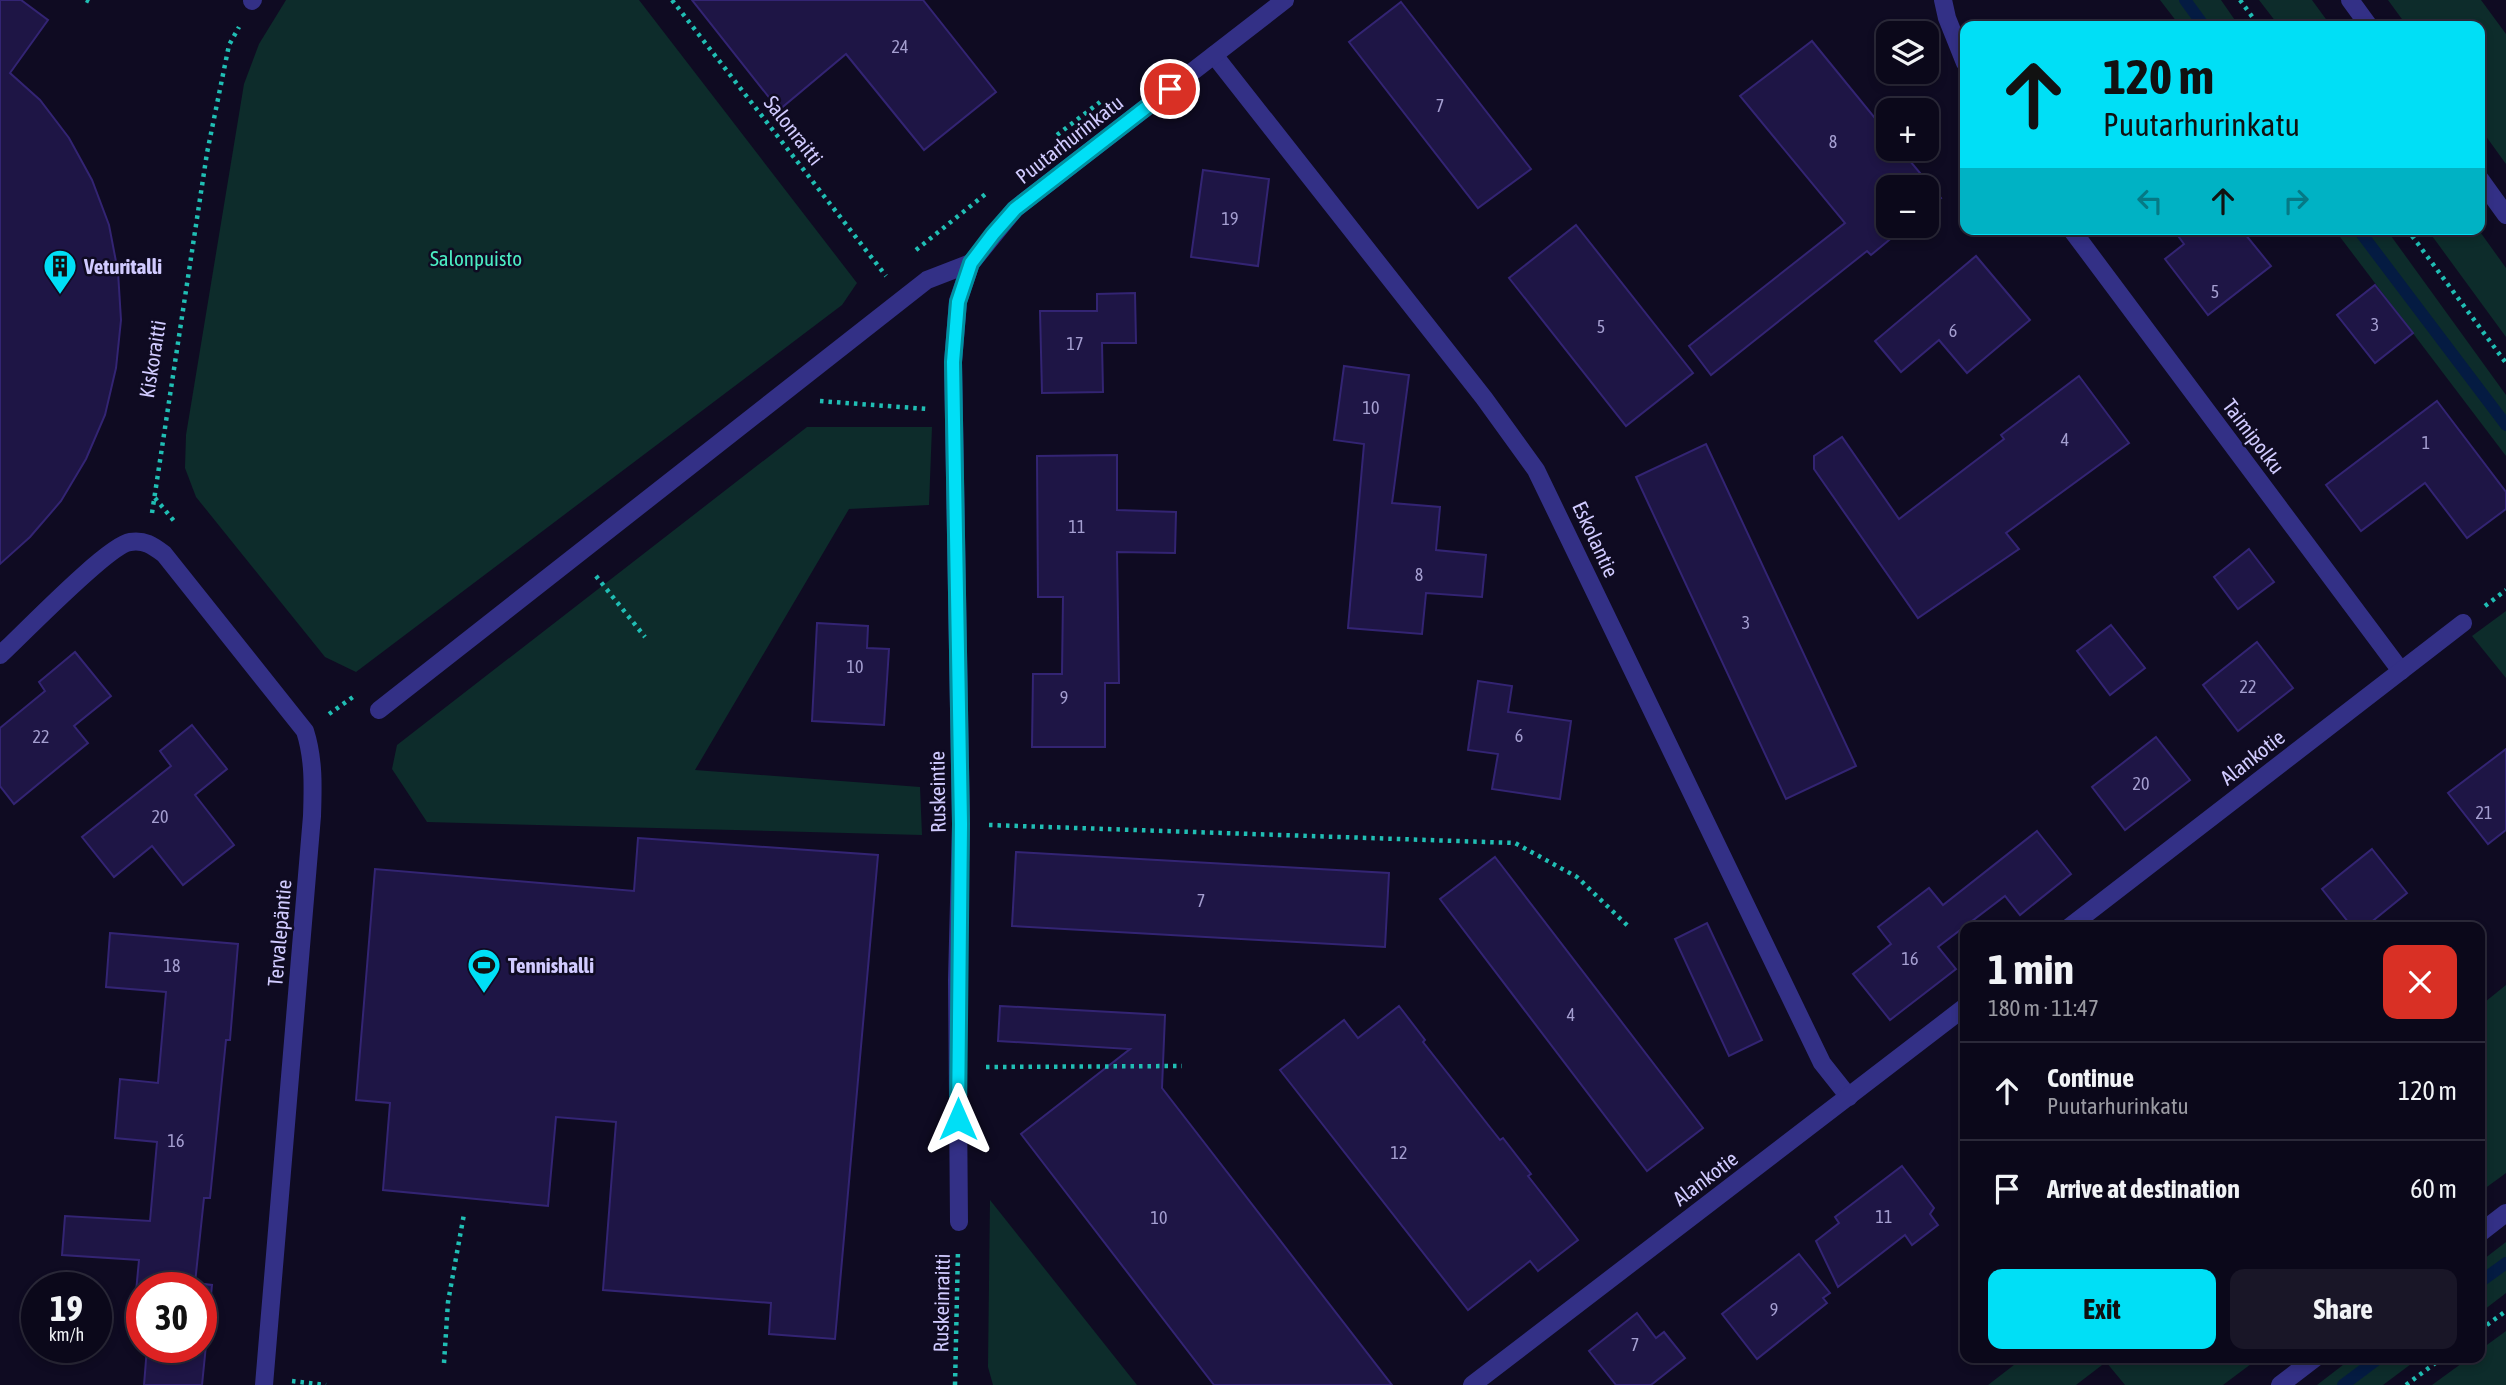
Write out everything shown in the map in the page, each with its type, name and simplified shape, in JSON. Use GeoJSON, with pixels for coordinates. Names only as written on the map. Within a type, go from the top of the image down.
{"type":"FeatureCollection","features":[{"type":"Feature","properties":{"kind":"street","name":"Puutarhurinkatu"},"geometry":{"type":"LineString","coordinates":[[953,362],[958,302],[971,263],[1015,209],[1284,0]]}},
{"type":"Feature","properties":{"kind":"street"},"geometry":{"type":"LineString","coordinates":[[1943,0],[1960,50]]}},
{"type":"Feature","properties":{"kind":"street"},"geometry":{"type":"LineString","coordinates":[[2350,0],[2365,21]]}},
{"type":"Feature","properties":{"kind":"street","name":"Eskolantie"},"geometry":{"type":"LineString","coordinates":[[1214,55],[1484,398],[1536,470],[1822,1063],[1849,1097]]}},
{"type":"Feature","properties":{"kind":"street"},"geometry":{"type":"LineString","coordinates":[[2485,185],[2506,215]]}},
{"type":"Feature","properties":{"kind":"street","name":"Taimipolku"},"geometry":{"type":"LineString","coordinates":[[2075,235],[2401,671]]}},
{"type":"Feature","properties":{"kind":"street"},"geometry":{"type":"LineString","coordinates":[[379,710],[927,280],[971,263]]}},
{"type":"Feature","properties":{"kind":"street","name":"Ruskeintie"},"geometry":{"type":"LineString","coordinates":[[953,362],[961,824],[957,1067],[959,1222]]}},
{"type":"Feature","properties":{"kind":"street"},"geometry":{"type":"LineString","coordinates":[[0,655],[105,557],[127,542],[148,542]]}},
{"type":"Feature","properties":{"kind":"street","name":"Tervalepäntie"},"geometry":{"type":"LineString","coordinates":[[148,542],[164,554],[305,731],[311,748],[314,776],[312,816],[264,1385]]}},
{"type":"Feature","properties":{"kind":"street","name":"Alankotie"},"geometry":{"type":"LineString","coordinates":[[2076,922],[2463,623]]}},
{"type":"Feature","properties":{"kind":"street","name":"Alankotie"},"geometry":{"type":"LineString","coordinates":[[1472,1385],[1960,1011]]}},
{"type":"Feature","properties":{"kind":"street"},"geometry":{"type":"LineString","coordinates":[[2485,1229],[2506,1213]]}},
{"type":"Feature","properties":{"kind":"street"},"geometry":{"type":"LineString","coordinates":[[2280,1385],[2309,1363]]}},
{"type":"Feature","properties":{"kind":"path","name":"Salonraitti"},"geometry":{"type":"LineString","coordinates":[[672,0],[889,280]]}},
{"type":"Feature","properties":{"kind":"path"},"geometry":{"type":"LineString","coordinates":[[2240,0],[2255,21]]}},
{"type":"Feature","properties":{"kind":"path","name":"Kiskoraitti"},"geometry":{"type":"LineString","coordinates":[[148,542],[207,153],[229,46],[253,1]]}},
{"type":"Feature","properties":{"kind":"path"},"geometry":{"type":"LineString","coordinates":[[2411,235],[2506,363]]}},
{"type":"Feature","properties":{"kind":"path"},"geometry":{"type":"LineString","coordinates":[[780,396],[954,412]]}},
{"type":"Feature","properties":{"kind":"path"},"geometry":{"type":"LineString","coordinates":[[580,554],[645,637]]}},
{"type":"Feature","properties":{"kind":"path"},"geometry":{"type":"LineString","coordinates":[[961,824],[1515,843],[1577,877],[1630,928]]}},
{"type":"Feature","properties":{"kind":"path"},"geometry":{"type":"LineString","coordinates":[[957,1067],[1182,1066]]}},
{"type":"Feature","properties":{"kind":"path"},"geometry":{"type":"LineString","coordinates":[[444,1363],[448,1302],[464,1214]]}},
{"type":"Feature","properties":{"kind":"path","name":"Ruskeinraitti"},"geometry":{"type":"LineString","coordinates":[[955,1385],[959,1222]]}},
{"type":"Feature","properties":{"kind":"path"},"geometry":{"type":"LineString","coordinates":[[2485,1326],[2506,1311]]}},
{"type":"Feature","properties":{"kind":"path"},"geometry":{"type":"LineString","coordinates":[[2406,1385],[2435,1363]]}},
{"type":"Feature","properties":{"kind":"path"},"geometry":{"type":"LineString","coordinates":[[290,1381],[326,1385]]}},
{"type":"Feature","properties":{"kind":"green space","name":"Salonpuisto"},"geometry":{"type":"Polygon","coordinates":[[[286,0],[639,0],[857,283],[842,305],[356,672],[325,657],[196,497],[185,468],[186,435],[244,84],[259,44],[286,0]]]}},
{"type":"Feature","properties":{"kind":"green space"},"geometry":{"type":"Polygon","coordinates":[[[2160,0],[2221,0],[2236,21],[2176,21],[2160,0]]]}},
{"type":"Feature","properties":{"kind":"green space"},"geometry":{"type":"Polygon","coordinates":[[[2259,0],[2312,0],[2327,21],[2275,21],[2259,0]]]}},
{"type":"Feature","properties":{"kind":"green space"},"geometry":{"type":"Polygon","coordinates":[[[2388,0],[2481,0],[2506,34],[2506,164],[2485,135],[2485,21],[2403,21],[2388,0]]]}},
{"type":"Feature","properties":{"kind":"green space"},"geometry":{"type":"Polygon","coordinates":[[[2339,235],[2390,235],[2506,395],[2506,456],[2339,235]]]}},
{"type":"Feature","properties":{"kind":"green space"},"geometry":{"type":"Polygon","coordinates":[[[2431,235],[2482,235],[2506,268],[2506,337],[2431,235]]]}},
{"type":"Feature","properties":{"kind":"green space"},"geometry":{"type":"Polygon","coordinates":[[[807,427],[932,427],[929,505],[849,509],[695,770],[920,787],[922,835],[427,822],[392,769],[397,745],[807,427]]]}},
{"type":"Feature","properties":{"kind":"green space"},"geometry":{"type":"Polygon","coordinates":[[[2506,611],[2506,678],[2472,636],[2506,611]]]}},
{"type":"Feature","properties":{"kind":"green space"},"geometry":{"type":"Polygon","coordinates":[[[2506,985],[2506,1173],[2485,1188],[2485,1002],[2506,985]]]}},
{"type":"Feature","properties":{"kind":"green space"},"geometry":{"type":"Polygon","coordinates":[[[990,1200],[1137,1385],[993,1385],[988,1367],[990,1200]]]}},
{"type":"Feature","properties":{"kind":"green space"},"geometry":{"type":"Polygon","coordinates":[[[2506,1242],[2506,1293],[2485,1309],[2485,1258],[2506,1242]]]}},
{"type":"Feature","properties":{"kind":"green space"},"geometry":{"type":"Polygon","coordinates":[[[2506,1331],[2506,1385],[2432,1385],[2462,1363],[2485,1363],[2485,1346],[2506,1331]]]}},
{"type":"Feature","properties":{"kind":"green space"},"geometry":{"type":"Polygon","coordinates":[[[2017,1363],[2105,1363],[2076,1385],[1988,1385],[2017,1363]]]}},
{"type":"Feature","properties":{"kind":"green space"},"geometry":{"type":"Polygon","coordinates":[[[2107,1363],[2252,1363],[2223,1385],[2125,1385],[2107,1363]]]}},
{"type":"Feature","properties":{"kind":"green space"},"geometry":{"type":"Polygon","coordinates":[[[2346,1363],[2412,1363],[2383,1385],[2317,1385],[2346,1363]]]}},
{"type":"Feature","properties":{"kind":"building","name":"Veturitalli"},"geometry":{"type":"Polygon","coordinates":[[[0,0],[21,0],[48,20],[10,73],[40,100],[69,138],[92,180],[109,225],[118,272],[121,320],[116,368],[105,415],[86,459],[61,501],[30,537],[0,564],[0,0]]]}},
{"type":"Feature","properties":{"kind":"building"},"geometry":{"type":"Polygon","coordinates":[[[692,0],[923,0],[996,92],[924,150],[846,54],[779,110],[692,0]]]}},
{"type":"Feature","properties":{"kind":"building"},"geometry":{"type":"Polygon","coordinates":[[[1401,2],[1531,169],[1478,208],[1349,42],[1401,2]]]}},
{"type":"Feature","properties":{"kind":"building"},"geometry":{"type":"Polygon","coordinates":[[[1812,41],[1876,119],[1876,161],[1910,161],[1922,175],[1876,175],[1876,238],[1892,238],[1871,255],[1867,251],[1711,375],[1689,346],[1845,223],[1740,96],[1812,41]]]}},
{"type":"Feature","properties":{"kind":"building"},"geometry":{"type":"Polygon","coordinates":[[[1203,170],[1269,179],[1258,266],[1191,257],[1203,170]]]}},
{"type":"Feature","properties":{"kind":"building"},"geometry":{"type":"Polygon","coordinates":[[[1576,225],[1693,373],[1626,426],[1509,278],[1576,225]]]}},
{"type":"Feature","properties":{"kind":"building"},"geometry":{"type":"Polygon","coordinates":[[[2177,235],[2246,235],[2271,266],[2208,315],[2165,259],[2184,244],[2177,235]]]}},
{"type":"Feature","properties":{"kind":"building"},"geometry":{"type":"Polygon","coordinates":[[[1976,256],[2030,320],[1967,373],[1939,340],[1901,372],[1875,341],[1976,256]]]}},
{"type":"Feature","properties":{"kind":"building"},"geometry":{"type":"Polygon","coordinates":[[[2375,285],[2413,333],[2375,363],[2337,315],[2375,285]]]}},
{"type":"Feature","properties":{"kind":"building"},"geometry":{"type":"Polygon","coordinates":[[[1135,293],[1136,343],[1102,343],[1103,392],[1042,393],[1040,311],[1097,311],[1097,294],[1135,293]]]}},
{"type":"Feature","properties":{"kind":"building"},"geometry":{"type":"Polygon","coordinates":[[[1344,366],[1409,375],[1392,503],[1440,507],[1436,550],[1486,555],[1482,597],[1426,593],[1422,634],[1348,628],[1364,444],[1334,440],[1344,366]]]}},
{"type":"Feature","properties":{"kind":"building"},"geometry":{"type":"Polygon","coordinates":[[[2079,376],[2129,443],[2006,533],[2019,549],[1918,618],[1814,469],[1814,456],[1842,437],[1899,519],[2004,439],[2001,435],[2079,376]]]}},
{"type":"Feature","properties":{"kind":"building"},"geometry":{"type":"Polygon","coordinates":[[[2437,401],[2506,492],[2506,509],[2467,538],[2425,483],[2361,531],[2326,485],[2437,401]]]}},
{"type":"Feature","properties":{"kind":"building"},"geometry":{"type":"Polygon","coordinates":[[[1706,444],[1856,766],[1786,799],[1636,477],[1706,444]]]}},
{"type":"Feature","properties":{"kind":"building"},"geometry":{"type":"Polygon","coordinates":[[[1117,455],[1117,510],[1176,512],[1175,553],[1117,552],[1119,683],[1105,683],[1105,747],[1032,747],[1033,674],[1062,674],[1063,597],[1038,597],[1037,456],[1117,455]]]}},
{"type":"Feature","properties":{"kind":"building"},"geometry":{"type":"Polygon","coordinates":[[[2249,549],[2274,582],[2238,609],[2214,577],[2249,549]]]}},
{"type":"Feature","properties":{"kind":"building"},"geometry":{"type":"Polygon","coordinates":[[[817,623],[868,626],[867,648],[889,649],[884,725],[812,721],[817,623]]]}},
{"type":"Feature","properties":{"kind":"building"},"geometry":{"type":"Polygon","coordinates":[[[2111,625],[2145,668],[2110,695],[2077,651],[2111,625]]]}},
{"type":"Feature","properties":{"kind":"building"},"geometry":{"type":"Polygon","coordinates":[[[2257,642],[2293,688],[2238,731],[2203,685],[2257,642]]]}},
{"type":"Feature","properties":{"kind":"building"},"geometry":{"type":"Polygon","coordinates":[[[75,652],[111,696],[74,726],[88,743],[14,804],[0,786],[0,728],[45,691],[39,682],[75,652]]]}},
{"type":"Feature","properties":{"kind":"building"},"geometry":{"type":"Polygon","coordinates":[[[1478,681],[1512,686],[1508,712],[1571,721],[1560,799],[1492,789],[1498,754],[1468,750],[1478,681]]]}},
{"type":"Feature","properties":{"kind":"building"},"geometry":{"type":"Polygon","coordinates":[[[192,725],[227,769],[195,795],[234,845],[183,885],[152,846],[114,877],[82,837],[171,766],[160,751],[192,725]]]}},
{"type":"Feature","properties":{"kind":"building"},"geometry":{"type":"Polygon","coordinates":[[[2156,737],[2190,780],[2125,830],[2092,787],[2156,737]]]}},
{"type":"Feature","properties":{"kind":"building"},"geometry":{"type":"Polygon","coordinates":[[[2506,749],[2506,830],[2488,844],[2448,793],[2506,749]]]}},
{"type":"Feature","properties":{"kind":"building"},"geometry":{"type":"Polygon","coordinates":[[[2037,831],[2071,874],[2020,915],[2005,896],[1971,922],[1960,922],[1960,930],[1938,947],[1956,969],[1890,1020],[1853,974],[1891,944],[1878,927],[1929,888],[1943,905],[2037,831]]]}},
{"type":"Feature","properties":{"kind":"building"},"geometry":{"type":"Polygon","coordinates":[[[638,838],[878,855],[835,1339],[769,1334],[771,1303],[603,1290],[616,1122],[556,1117],[548,1206],[383,1190],[390,1103],[356,1100],[375,869],[634,891],[638,838]]]}},
{"type":"Feature","properties":{"kind":"building"},"geometry":{"type":"Polygon","coordinates":[[[2372,849],[2407,893],[2371,922],[2348,922],[2322,889],[2372,849]]]}},
{"type":"Feature","properties":{"kind":"building"},"geometry":{"type":"Polygon","coordinates":[[[1016,852],[1389,873],[1385,947],[1012,926],[1016,852]]]}},
{"type":"Feature","properties":{"kind":"building"},"geometry":{"type":"Polygon","coordinates":[[[1495,857],[1703,1128],[1647,1171],[1440,899],[1495,857]]]}},
{"type":"Feature","properties":{"kind":"building"},"geometry":{"type":"Polygon","coordinates":[[[1707,923],[1762,1040],[1729,1056],[1675,939],[1707,923]]]}},
{"type":"Feature","properties":{"kind":"building"},"geometry":{"type":"Polygon","coordinates":[[[110,933],[238,944],[230,1040],[226,1040],[210,1198],[204,1198],[196,1272],[138,1272],[139,1260],[62,1255],[65,1216],[150,1221],[157,1142],[115,1138],[120,1079],[158,1083],[166,992],[106,987],[110,933]]]}},
{"type":"Feature","properties":{"kind":"building"},"geometry":{"type":"Polygon","coordinates":[[[1000,1006],[1165,1015],[1162,1088],[1392,1385],[1214,1385],[1021,1134],[1130,1049],[998,1041],[1000,1006]]]}},
{"type":"Feature","properties":{"kind":"building"},"geometry":{"type":"Polygon","coordinates":[[[1399,1006],[1425,1040],[1423,1042],[1500,1140],[1503,1138],[1531,1174],[1528,1176],[1578,1240],[1538,1271],[1530,1261],[1468,1310],[1280,1070],[1344,1020],[1358,1038],[1399,1006]]]}},
{"type":"Feature","properties":{"kind":"building"},"geometry":{"type":"Polygon","coordinates":[[[1902,1166],[1934,1208],[1930,1214],[1938,1225],[1912,1245],[1905,1235],[1838,1287],[1816,1241],[1839,1223],[1835,1217],[1902,1166]]]}},
{"type":"Feature","properties":{"kind":"building"},"geometry":{"type":"Polygon","coordinates":[[[1799,1254],[1830,1293],[1823,1298],[1827,1303],[1757,1359],[1722,1314],[1799,1254]]]}},
{"type":"Feature","properties":{"kind":"building"},"geometry":{"type":"Polygon","coordinates":[[[1637,1313],[1656,1338],[1664,1332],[1685,1358],[1651,1385],[1616,1385],[1589,1351],[1637,1313]]]}},
{"type":"Feature","properties":{"kind":"building"},"geometry":{"type":"Polygon","coordinates":[[[146,1363],[204,1363],[202,1385],[144,1385],[146,1363]]]}},
{"type":"Feature","properties":{"kind":"waterway"},"geometry":{"type":"LineString","coordinates":[[2185,0],[2200,21]]}},
{"type":"Feature","properties":{"kind":"waterway"},"geometry":{"type":"LineString","coordinates":[[2363,235],[2506,425]]}},
{"type":"Feature","properties":{"kind":"waterway"},"geometry":{"type":"LineString","coordinates":[[2485,1278],[2506,1263]]}},
{"type":"Feature","properties":{"kind":"waterway"},"geometry":{"type":"LineString","coordinates":[[2343,1385],[2372,1363]]}},
{"type":"Feature","properties":{"kind":"place","name":"Veturitalli"},"geometry":{"type":"Point","coordinates":[60,296]}},
{"type":"Feature","properties":{"kind":"place","name":"Tennishalli"},"geometry":{"type":"Point","coordinates":[484,995]}},
{"type":"Feature","properties":{"kind":"route"},"geometry":{"type":"LineString","coordinates":[[958,1119],[957,980],[961,824],[953,362],[958,302],[971,263],[1015,209],[1170,89]]}}]}
